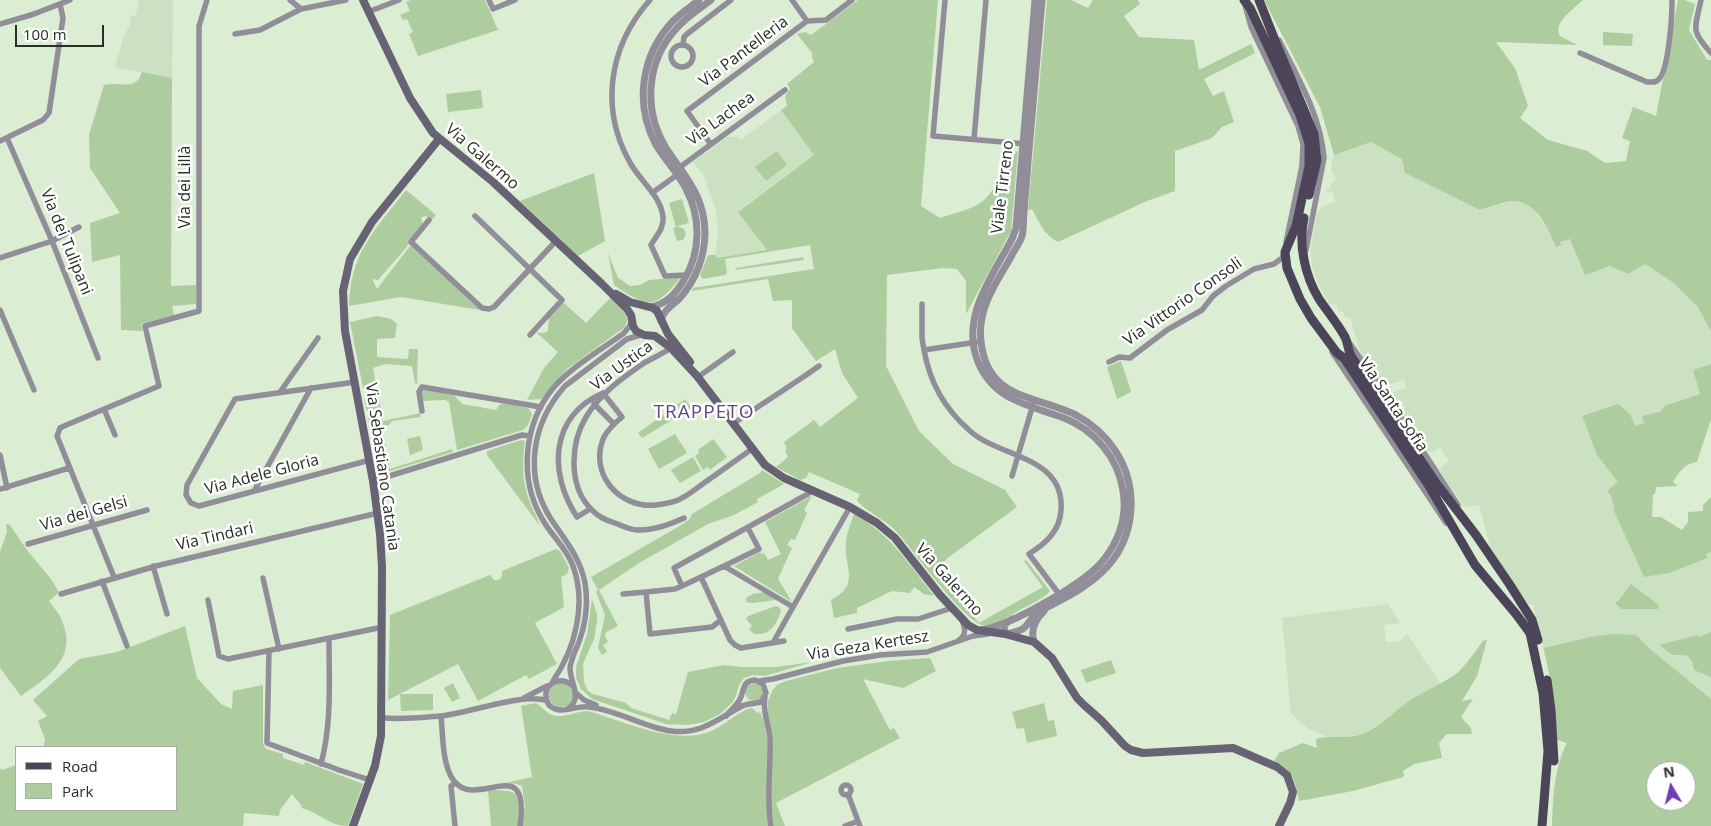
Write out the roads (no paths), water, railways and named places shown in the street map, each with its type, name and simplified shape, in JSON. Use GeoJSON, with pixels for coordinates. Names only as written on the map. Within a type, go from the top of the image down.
{"type":"FeatureCollection","features":[{"type":"Feature","properties":{"kind":"main road","name":"Via Galermo"},"geometry":{"type":"LineString","coordinates":[[363,0],[410,98],[439,139],[493,182],[602,284]]}},
{"type":"Feature","properties":{"kind":"main road"},"geometry":{"type":"LineString","coordinates":[[1244,0],[1250,8],[1300,115],[1309,142],[1309,166],[1296,226],[1285,252]]}},
{"type":"Feature","properties":{"kind":"main road","name":"Via Santa Sofia"},"geometry":{"type":"LineString","coordinates":[[1259,0],[1316,141],[1317,160],[1302,227],[1302,244],[1313,287],[1344,336],[1344,352],[1422,474],[1470,559],[1525,624],[1530,633],[1543,692],[1548,751],[1542,826]]}},
{"type":"Feature","properties":{"kind":"main road","name":"Via Sebastiano Catania"},"geometry":{"type":"LineString","coordinates":[[353,826],[370,780],[382,736],[383,626],[378,513],[374,481],[346,331],[343,305],[345,279],[350,259],[372,222],[439,139]]}},
{"type":"Feature","properties":{"kind":"main road"},"geometry":{"type":"LineString","coordinates":[[1290,241],[1296,240],[1302,244]]}},
{"type":"Feature","properties":{"kind":"main road","name":"Via Santa Sofia"},"geometry":{"type":"LineString","coordinates":[[1285,252],[1289,273],[1300,299],[1317,327],[1337,354],[1344,352],[1351,356],[1436,483],[1496,564],[1532,620],[1546,674],[1554,751],[1547,826]]}},
{"type":"Feature","properties":{"kind":"main road"},"geometry":{"type":"LineString","coordinates":[[602,284],[630,302],[649,307],[658,313],[668,334],[692,365],[698,376]]}},
{"type":"Feature","properties":{"kind":"main road"},"geometry":{"type":"LineString","coordinates":[[602,284],[627,309],[634,329],[641,335],[659,338],[698,376]]}},
{"type":"Feature","properties":{"kind":"main road"},"geometry":{"type":"LineString","coordinates":[[632,320],[637,311],[649,307]]}},
{"type":"Feature","properties":{"kind":"main road"},"geometry":{"type":"LineString","coordinates":[[650,335],[658,330],[661,321]]}},
{"type":"Feature","properties":{"kind":"main road","name":"Via Galermo"},"geometry":{"type":"LineString","coordinates":[[698,376],[765,465],[777,474],[850,507],[877,523],[895,538],[962,619],[977,630],[1005,634],[1034,642],[1052,658],[1077,698],[1131,750],[1143,752],[1233,748],[1261,759],[1283,771],[1290,781],[1292,798],[1279,826]]}},
{"type":"Feature","properties":{"kind":"main road"},"geometry":{"type":"LineString","coordinates":[[1470,559],[1475,560],[1483,556],[1485,548]]}},
{"type":"Feature","properties":{"kind":"main road"},"geometry":{"type":"LineString","coordinates":[[1483,575],[1485,567],[1496,564]]}},
{"type":"Feature","properties":{"kind":"street"},"geometry":{"type":"LineString","coordinates":[[0,24],[34,14],[70,0]]}},
{"type":"Feature","properties":{"kind":"street","name":"Via dei Lillà"},"geometry":{"type":"LineString","coordinates":[[104,409],[159,386],[145,326],[199,311],[199,26],[207,0]]}},
{"type":"Feature","properties":{"kind":"street"},"geometry":{"type":"LineString","coordinates":[[290,0],[301,9]]}},
{"type":"Feature","properties":{"kind":"street"},"geometry":{"type":"LineString","coordinates":[[235,34],[260,30],[301,9],[346,0]]}},
{"type":"Feature","properties":{"kind":"street"},"geometry":{"type":"LineString","coordinates":[[368,12],[398,0]]}},
{"type":"Feature","properties":{"kind":"street"},"geometry":{"type":"LineString","coordinates":[[489,0],[493,9],[515,0]]}},
{"type":"Feature","properties":{"kind":"street"},"geometry":{"type":"LineString","coordinates":[[650,0],[635,19],[623,41],[615,64],[612,91],[614,120],[632,167],[659,203],[663,220],[660,231],[651,245],[665,276],[687,275]]}},
{"type":"Feature","properties":{"kind":"street"},"geometry":{"type":"LineString","coordinates":[[649,307],[661,304],[675,292],[687,275],[694,257],[698,229],[693,204],[679,171],[657,129],[652,114],[650,90],[654,66],[661,50],[699,0]]}},
{"type":"Feature","properties":{"kind":"street"},"geometry":{"type":"LineString","coordinates":[[690,12],[711,0]]}},
{"type":"Feature","properties":{"kind":"street"},"geometry":{"type":"LineString","coordinates":[[683,45],[684,37],[687,34],[731,0]]}},
{"type":"Feature","properties":{"kind":"street"},"geometry":{"type":"LineString","coordinates":[[792,0],[808,21]]}},
{"type":"Feature","properties":{"kind":"street","name":"Via Pantelleria"},"geometry":{"type":"LineString","coordinates":[[710,143],[687,111],[808,21],[826,20],[852,0]]}},
{"type":"Feature","properties":{"kind":"street"},"geometry":{"type":"LineString","coordinates":[[945,0],[933,136],[1026,144]]}},
{"type":"Feature","properties":{"kind":"street"},"geometry":{"type":"LineString","coordinates":[[974,139],[986,0]]}},
{"type":"Feature","properties":{"kind":"street","name":"Viale Tirreno"},"geometry":{"type":"LineString","coordinates":[[1026,144],[1035,0]]}},
{"type":"Feature","properties":{"kind":"street","name":"Viale Tirreno"},"geometry":{"type":"LineString","coordinates":[[1005,634],[1022,629],[1034,614],[1048,608],[1088,576],[1103,561],[1112,548],[1121,526],[1124,512],[1124,494],[1121,479],[1105,448],[1084,428],[1033,404],[1008,397],[991,382],[979,365],[977,342],[973,326],[976,308],[1014,235],[1020,209],[1042,0]]}},
{"type":"Feature","properties":{"kind":"street"},"geometry":{"type":"LineString","coordinates":[[1244,0],[1251,27],[1298,126],[1303,144],[1302,166],[1285,252],[1282,258],[1274,264]]}},
{"type":"Feature","properties":{"kind":"street"},"geometry":{"type":"LineString","coordinates":[[1580,53],[1648,82],[1655,82],[1660,79],[1663,72],[1669,43],[1672,0]]}},
{"type":"Feature","properties":{"kind":"street"},"geometry":{"type":"LineString","coordinates":[[1702,0],[1695,29],[1700,40],[1711,54]]}},
{"type":"Feature","properties":{"kind":"street"},"geometry":{"type":"LineString","coordinates":[[2,139],[43,120],[49,113],[63,18],[60,4]]}},
{"type":"Feature","properties":{"kind":"street"},"geometry":{"type":"LineString","coordinates":[[1264,11],[1313,111],[1322,138],[1324,158],[1305,259]]}},
{"type":"Feature","properties":{"kind":"street","name":"Via Lachea"},"geometry":{"type":"LineString","coordinates":[[652,193],[710,143],[785,90]]}},
{"type":"Feature","properties":{"kind":"street","name":"Via dei Tulipani"},"geometry":{"type":"LineString","coordinates":[[2,139],[52,241],[98,358]]}},
{"type":"Feature","properties":{"kind":"street"},"geometry":{"type":"LineString","coordinates":[[661,321],[663,314],[693,280],[704,248],[703,212],[697,194],[679,171]]}},
{"type":"Feature","properties":{"kind":"street"},"geometry":{"type":"LineString","coordinates":[[474,216],[562,300],[530,335]]}},
{"type":"Feature","properties":{"kind":"street"},"geometry":{"type":"LineString","coordinates":[[430,220],[411,242],[482,308],[489,309],[494,307],[556,241]]}},
{"type":"Feature","properties":{"kind":"street"},"geometry":{"type":"LineString","coordinates":[[0,258],[52,241],[79,227]]}},
{"type":"Feature","properties":{"kind":"street"},"geometry":{"type":"LineString","coordinates":[[1274,264],[1283,267],[1289,273]]}},
{"type":"Feature","properties":{"kind":"street","name":"Via Vittorio Consoli"},"geometry":{"type":"LineString","coordinates":[[1109,362],[1119,357],[1130,358],[1167,330],[1202,310],[1213,296],[1226,286],[1254,269],[1274,264]]}},
{"type":"Feature","properties":{"kind":"street"},"geometry":{"type":"LineString","coordinates":[[922,304],[922,338],[927,366],[934,386],[946,407],[980,439],[1033,462],[1045,470],[1055,482],[1060,496],[1060,518],[1054,532],[1045,544],[1029,554],[1061,597]]}},
{"type":"Feature","properties":{"kind":"street"},"geometry":{"type":"LineString","coordinates":[[0,310],[34,390]]}},
{"type":"Feature","properties":{"kind":"street"},"geometry":{"type":"LineString","coordinates":[[602,709],[584,707],[555,709],[547,701],[545,694],[564,661],[575,632],[579,614],[579,594],[572,564],[544,522],[531,492],[527,458],[530,436],[541,407],[554,388],[562,379],[623,334],[632,320]]}},
{"type":"Feature","properties":{"kind":"street"},"geometry":{"type":"LineString","coordinates":[[1317,327],[1333,354],[1465,550]]}},
{"type":"Feature","properties":{"kind":"street"},"geometry":{"type":"LineString","coordinates":[[641,335],[627,339],[565,386],[547,410],[536,438],[535,474],[540,497],[551,519],[578,559],[585,583],[585,620],[570,668],[573,686],[576,693],[584,700],[602,709],[664,729],[680,731],[701,729],[742,706],[760,702],[771,684],[782,676]]}},
{"type":"Feature","properties":{"kind":"street"},"geometry":{"type":"LineString","coordinates":[[1344,336],[1408,428],[1476,535]]}},
{"type":"Feature","properties":{"kind":"street"},"geometry":{"type":"LineString","coordinates":[[280,392],[318,338]]}},
{"type":"Feature","properties":{"kind":"street"},"geometry":{"type":"LineString","coordinates":[[924,350],[977,342]]}},
{"type":"Feature","properties":{"kind":"street","name":"Via Ustica"},"geometry":{"type":"LineString","coordinates":[[590,509],[580,492],[575,469],[574,452],[579,430],[594,404],[603,393],[645,362],[671,348]]}},
{"type":"Feature","properties":{"kind":"street"},"geometry":{"type":"LineString","coordinates":[[698,376],[732,352]]}},
{"type":"Feature","properties":{"kind":"street"},"geometry":{"type":"LineString","coordinates":[[733,424],[819,366]]}},
{"type":"Feature","properties":{"kind":"street","name":"Via Adele Gloria"},"geometry":{"type":"LineString","coordinates":[[355,382],[235,399],[185,490],[187,499],[200,506],[370,460]]}},
{"type":"Feature","properties":{"kind":"street"},"geometry":{"type":"LineString","coordinates":[[422,411],[419,392],[422,387],[541,407]]}},
{"type":"Feature","properties":{"kind":"street"},"geometry":{"type":"LineString","coordinates":[[254,491],[311,388]]}},
{"type":"Feature","properties":{"kind":"street"},"geometry":{"type":"LineString","coordinates":[[684,518],[662,527],[640,530],[608,521],[590,509],[577,517],[560,482],[559,453],[562,436],[572,416],[581,405],[603,393],[622,417],[604,437],[601,445],[601,465],[604,475],[613,490],[621,497],[640,504],[655,505],[681,499],[752,449]]}},
{"type":"Feature","properties":{"kind":"street"},"geometry":{"type":"LineString","coordinates":[[594,404],[614,424]]}},
{"type":"Feature","properties":{"kind":"street"},"geometry":{"type":"LineString","coordinates":[[1012,476],[1033,404]]}},
{"type":"Feature","properties":{"kind":"street"},"geometry":{"type":"LineString","coordinates":[[114,577],[58,441],[58,432],[64,426],[104,409],[115,435]]}},
{"type":"Feature","properties":{"kind":"street"},"geometry":{"type":"LineString","coordinates":[[374,481],[522,435],[530,436]]}},
{"type":"Feature","properties":{"kind":"street"},"geometry":{"type":"LineString","coordinates":[[0,456],[3,488],[69,468]]}},
{"type":"Feature","properties":{"kind":"street"},"geometry":{"type":"LineString","coordinates":[[682,586],[674,568],[808,494],[811,490]]}},
{"type":"Feature","properties":{"kind":"street"},"geometry":{"type":"LineString","coordinates":[[774,641],[850,507]]}},
{"type":"Feature","properties":{"kind":"street","name":"Via dei Gelsi"},"geometry":{"type":"LineString","coordinates":[[28,544],[147,510]]}},
{"type":"Feature","properties":{"kind":"street","name":"Via Tindari"},"geometry":{"type":"LineString","coordinates":[[61,594],[154,566],[378,513]]}},
{"type":"Feature","properties":{"kind":"street"},"geometry":{"type":"LineString","coordinates":[[623,594],[675,589],[759,549],[748,528]]}},
{"type":"Feature","properties":{"kind":"street"},"geometry":{"type":"LineString","coordinates":[[154,566],[167,614]]}},
{"type":"Feature","properties":{"kind":"street"},"geometry":{"type":"LineString","coordinates":[[724,566],[793,607]]}},
{"type":"Feature","properties":{"kind":"street"},"geometry":{"type":"LineString","coordinates":[[701,577],[730,640],[735,645],[744,648],[784,640]]}},
{"type":"Feature","properties":{"kind":"street"},"geometry":{"type":"LineString","coordinates":[[263,578],[279,649]]}},
{"type":"Feature","properties":{"kind":"street"},"geometry":{"type":"LineString","coordinates":[[102,581],[127,646]]}},
{"type":"Feature","properties":{"kind":"street"},"geometry":{"type":"LineString","coordinates":[[646,592],[650,634],[712,626],[721,620]]}},
{"type":"Feature","properties":{"kind":"street","name":"Viale Tirreno"},"geometry":{"type":"LineString","coordinates":[[977,630],[990,628],[1012,620],[1061,597]]}},
{"type":"Feature","properties":{"kind":"street"},"geometry":{"type":"LineString","coordinates":[[208,600],[219,656],[228,659],[269,652],[383,626]]}},
{"type":"Feature","properties":{"kind":"street"},"geometry":{"type":"LineString","coordinates":[[848,629],[897,619],[918,619],[952,608]]}},
{"type":"Feature","properties":{"kind":"street"},"geometry":{"type":"LineString","coordinates":[[1034,642],[1032,636],[1033,627],[1038,617],[1048,608]]}},
{"type":"Feature","properties":{"kind":"street"},"geometry":{"type":"LineString","coordinates":[[957,641],[965,634],[962,619]]}},
{"type":"Feature","properties":{"kind":"street"},"geometry":{"type":"LineString","coordinates":[[1005,634],[1004,626],[1012,620]]}},
{"type":"Feature","properties":{"kind":"street","name":"Via Geza Kertesz"},"geometry":{"type":"LineString","coordinates":[[758,681],[843,661],[887,654],[927,652],[973,636],[992,633]]}},
{"type":"Feature","properties":{"kind":"street"},"geometry":{"type":"LineString","coordinates":[[321,764],[327,744],[329,726],[329,639]]}},
{"type":"Feature","properties":{"kind":"street"},"geometry":{"type":"LineString","coordinates":[[269,652],[268,744],[370,780]]}},
{"type":"Feature","properties":{"kind":"street"},"geometry":{"type":"LineString","coordinates":[[518,700],[533,694],[551,683],[564,680],[573,686]]}},
{"type":"Feature","properties":{"kind":"street"},"geometry":{"type":"LineString","coordinates":[[726,716],[738,703],[743,688],[747,683],[752,680],[764,684],[766,694],[764,713],[770,742],[769,806],[771,826]]}},
{"type":"Feature","properties":{"kind":"street"},"geometry":{"type":"LineString","coordinates":[[567,709],[573,704],[576,693]]}},
{"type":"Feature","properties":{"kind":"street"},"geometry":{"type":"LineString","coordinates":[[742,694],[745,700],[764,713]]}},
{"type":"Feature","properties":{"kind":"street"},"geometry":{"type":"LineString","coordinates":[[382,718],[441,716],[518,700],[538,699],[547,701]]}},
{"type":"Feature","properties":{"kind":"street"},"geometry":{"type":"LineString","coordinates":[[441,716],[446,761],[450,776],[455,783],[467,788],[508,787],[516,789],[520,793],[522,801],[520,826]]}},
{"type":"Feature","properties":{"kind":"street"},"geometry":{"type":"LineString","coordinates":[[455,783],[451,786],[455,826]]}},
{"type":"Feature","properties":{"kind":"street"},"geometry":{"type":"LineString","coordinates":[[845,826],[859,823],[848,794]]}},
{"type":"Feature","properties":{"kind":"district","name":"TRAPPETO"},"geometry":{"type":"Point","coordinates":[704,413]}}]}
